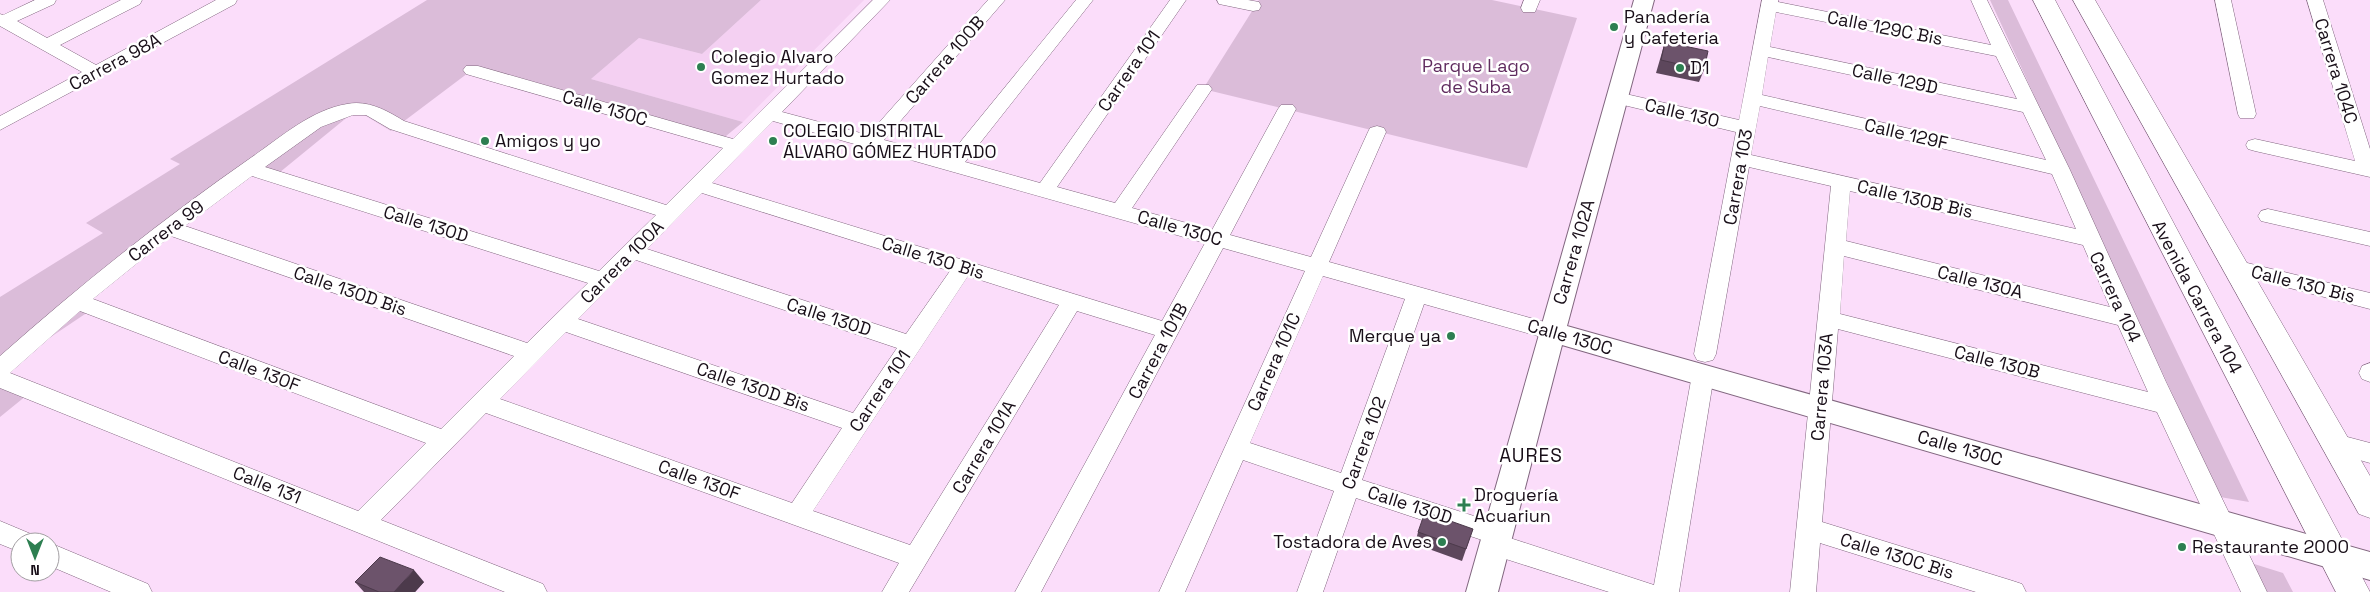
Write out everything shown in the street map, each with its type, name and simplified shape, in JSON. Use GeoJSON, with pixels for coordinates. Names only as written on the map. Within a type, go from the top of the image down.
{"type":"FeatureCollection","features":[{"type":"Feature","properties":{"kind":"main road","name":"Avenida Carrera 104"},"geometry":{"type":"LineString","coordinates":[[2044,0],[2353,592]]}},
{"type":"Feature","properties":{"kind":"main road"},"geometry":{"type":"LineString","coordinates":[[2084,0],[2370,505]]}},
{"type":"Feature","properties":{"kind":"street"},"geometry":{"type":"LineString","coordinates":[[2,20],[48,0]]}},
{"type":"Feature","properties":{"kind":"street"},"geometry":{"type":"LineString","coordinates":[[47,45],[134,0]]}},
{"type":"Feature","properties":{"kind":"street","name":"Carrera 98A"},"geometry":{"type":"LineString","coordinates":[[4,117],[95,72],[229,0]]}},
{"type":"Feature","properties":{"kind":"street","name":"Carrera 100A"},"geometry":{"type":"LineString","coordinates":[[362,523],[882,0]]}},
{"type":"Feature","properties":{"kind":"street","name":"Carrera 100B"},"geometry":{"type":"LineString","coordinates":[[872,142],[997,0]]}},
{"type":"Feature","properties":{"kind":"street"},"geometry":{"type":"LineString","coordinates":[[952,165],[1085,0]]}},
{"type":"Feature","properties":{"kind":"street","name":"Carrera 101"},"geometry":{"type":"LineString","coordinates":[[1045,190],[1178,0]]}},
{"type":"Feature","properties":{"kind":"street"},"geometry":{"type":"LineString","coordinates":[[1225,0],[1253,6]]}},
{"type":"Feature","properties":{"kind":"street","name":"Carrera 102A"},"geometry":{"type":"LineString","coordinates":[[1482,592],[1644,0]]}},
{"type":"Feature","properties":{"kind":"street","name":"Carrera 104"},"geometry":{"type":"LineString","coordinates":[[1979,0],[2028,108],[2059,169],[2088,239],[2125,319],[2254,592]]}},
{"type":"Feature","properties":{"kind":"street"},"geometry":{"type":"LineString","coordinates":[[2224,0],[2247,114]]}},
{"type":"Feature","properties":{"kind":"street","name":"Carrera 104C"},"geometry":{"type":"LineString","coordinates":[[2315,0],[2368,171]]}},
{"type":"Feature","properties":{"kind":"street","name":"Calle 129C Bis"},"geometry":{"type":"LineString","coordinates":[[1770,2],[2002,52]]}},
{"type":"Feature","properties":{"kind":"street","name":"Carrera 103"},"geometry":{"type":"LineString","coordinates":[[1666,592],[1704,364],[1770,2]]}},
{"type":"Feature","properties":{"kind":"street"},"geometry":{"type":"LineString","coordinates":[[2,20],[95,72]]}},
{"type":"Feature","properties":{"kind":"street","name":"Calle 129D"},"geometry":{"type":"LineString","coordinates":[[1761,50],[2028,108]]}},
{"type":"Feature","properties":{"kind":"street","name":"Calle 130C"},"geometry":{"type":"LineString","coordinates":[[472,70],[737,146]]}},
{"type":"Feature","properties":{"kind":"street"},"geometry":{"type":"LineString","coordinates":[[1120,211],[1203,89]]}},
{"type":"Feature","properties":{"kind":"street","name":"Calle 130"},"geometry":{"type":"LineString","coordinates":[[1617,98],[1747,128]]}},
{"type":"Feature","properties":{"kind":"street","name":"Calle 129F"},"geometry":{"type":"LineString","coordinates":[[1752,99],[2059,169]]}},
{"type":"Feature","properties":{"kind":"street","name":"Carrera 99"},"geometry":{"type":"LineString","coordinates":[[0,369],[75,301],[248,168],[306,128],[344,110],[364,108],[374,110],[397,125],[670,213]]}},
{"type":"Feature","properties":{"kind":"street","name":"Carrera 101B"},"geometry":{"type":"LineString","coordinates":[[1028,592],[1287,110]]}},
{"type":"Feature","properties":{"kind":"street","name":"Calle 130C"},"geometry":{"type":"LineString","coordinates":[[769,114],[1552,332],[1704,364],[1820,408],[2370,566]]}},
{"type":"Feature","properties":{"kind":"street","name":"Carrera 101C"},"geometry":{"type":"LineString","coordinates":[[1172,592],[1377,132]]}},
{"type":"Feature","properties":{"kind":"street"},"geometry":{"type":"LineString","coordinates":[[2255,146],[2368,171]]}},
{"type":"Feature","properties":{"kind":"street","name":"Calle 130B Bis"},"geometry":{"type":"LineString","coordinates":[[1742,159],[2088,239]]}},
{"type":"Feature","properties":{"kind":"street","name":"Calle 130D"},"geometry":{"type":"LineString","coordinates":[[248,168],[603,280]]}},
{"type":"Feature","properties":{"kind":"street","name":"Carrera 103A"},"geometry":{"type":"LineString","coordinates":[[1803,592],[1841,182]]}},
{"type":"Feature","properties":{"kind":"street","name":"Calle 130 Bis"},"geometry":{"type":"LineString","coordinates":[[698,184],[1168,331]]}},
{"type":"Feature","properties":{"kind":"street"},"geometry":{"type":"LineString","coordinates":[[2268,216],[2370,239]]}},
{"type":"Feature","properties":{"kind":"street","name":"Calle 130D Bis"},"geometry":{"type":"LineString","coordinates":[[170,228],[531,353]]}},
{"type":"Feature","properties":{"kind":"street","name":"Calle 130A"},"geometry":{"type":"LineString","coordinates":[[1836,246],[2125,319]]}},
{"type":"Feature","properties":{"kind":"street","name":"Calle 130D"},"geometry":{"type":"LineString","coordinates":[[632,251],[911,344]]}},
{"type":"Feature","properties":{"kind":"street","name":"Carrera 101"},"geometry":{"type":"LineString","coordinates":[[798,516],[963,267]]}},
{"type":"Feature","properties":{"kind":"street","name":"Calle 130 Bis"},"geometry":{"type":"LineString","coordinates":[[2235,267],[2370,301]]}},
{"type":"Feature","properties":{"kind":"street","name":"Carrera 102"},"geometry":{"type":"LineString","coordinates":[[1310,592],[1417,294]]}},
{"type":"Feature","properties":{"kind":"street","name":"Calle 130F"},"geometry":{"type":"LineString","coordinates":[[75,301],[444,440]]}},
{"type":"Feature","properties":{"kind":"street","name":"Carrera 101A"},"geometry":{"type":"LineString","coordinates":[[895,592],[1072,301]]}},
{"type":"Feature","properties":{"kind":"street","name":"Calle 130B"},"geometry":{"type":"LineString","coordinates":[[1829,318],[2165,405]]}},
{"type":"Feature","properties":{"kind":"street","name":"Calle 130D Bis"},"geometry":{"type":"LineString","coordinates":[[562,322],[858,424]]}},
{"type":"Feature","properties":{"kind":"street","name":"Calle 131"},"geometry":{"type":"LineString","coordinates":[[0,379],[534,592]]}},
{"type":"Feature","properties":{"kind":"street","name":"Calle 130F"},"geometry":{"type":"LineString","coordinates":[[482,402],[916,558]]}},
{"type":"Feature","properties":{"kind":"street"},"geometry":{"type":"LineString","coordinates":[[2336,444],[2370,453]]}},
{"type":"Feature","properties":{"kind":"street","name":"Calle 130D"},"geometry":{"type":"LineString","coordinates":[[1236,448],[1348,485],[1645,592]]}},
{"type":"Feature","properties":{"kind":"street","name":"Calle 130C Bis"},"geometry":{"type":"LineString","coordinates":[[1809,529],[2013,592]]}},
{"type":"Feature","properties":{"kind":"street"},"geometry":{"type":"LineString","coordinates":[[60,558],[139,592]]}},
{"type":"Feature","properties":{"kind":"shaded area","name":"Colegio Alvaro Gomez Hurtado"},"geometry":{"type":"Polygon","coordinates":[[[761,0],[864,0],[743,122],[591,79],[639,38],[702,54],[761,0]]]}},
{"type":"Feature","properties":{"kind":"green space"},"geometry":{"type":"Polygon","coordinates":[[[427,0],[761,0],[702,54],[639,38],[591,79],[743,122],[720,141],[472,70],[391,131],[356,110],[274,177],[248,168],[76,301],[94,308],[0,371],[0,297],[103,233],[86,223],[180,164],[170,159],[427,0]]]}},
{"type":"Feature","properties":{"kind":"green space","name":"Parque Lago de Suba"},"geometry":{"type":"Polygon","coordinates":[[[1259,0],[1492,0],[1577,18],[1527,168],[1203,89],[1259,0]]]}},
{"type":"Feature","properties":{"kind":"green space"},"geometry":{"type":"Polygon","coordinates":[[[1990,0],[2008,0],[2249,502],[2220,497],[1990,0]]]}},
{"type":"Feature","properties":{"kind":"green space"},"geometry":{"type":"Polygon","coordinates":[[[0,379],[32,391],[0,417],[0,379]]]}},
{"type":"Feature","properties":{"kind":"green space"},"geometry":{"type":"Polygon","coordinates":[[[2251,563],[2283,573],[2293,592],[2266,592],[2251,563]]]}},
{"type":"Feature","properties":{"kind":"building"},"geometry":{"type":"Polygon","coordinates":[[[1665,42],[1708,51],[1704,70],[1661,60],[1665,42]]]}},
{"type":"Feature","properties":{"kind":"building"},"geometry":{"type":"Polygon","coordinates":[[[1425,512],[1473,529],[1466,549],[1418,532],[1425,512]]]}},
{"type":"Feature","properties":{"kind":"building"},"geometry":{"type":"Polygon","coordinates":[[[380,557],[414,570],[394,592],[379,592],[355,582],[380,557]]]}},
{"type":"Feature","properties":{"kind":"place","name":"Panadería y Cafeteria"},"geometry":{"type":"Point","coordinates":[1614,27]}},
{"type":"Feature","properties":{"kind":"place","name":"Colegio Alvaro Gomez Hurtado"},"geometry":{"type":"Point","coordinates":[701,67]}},
{"type":"Feature","properties":{"kind":"place","name":"D1"},"geometry":{"type":"Point","coordinates":[1680,68]}},
{"type":"Feature","properties":{"kind":"place","name":"Amigos y yo"},"geometry":{"type":"Point","coordinates":[485,141]}},
{"type":"Feature","properties":{"kind":"place","name":"COLEGIO DISTRITAL ÁLVARO GÓMEZ HURTADO"},"geometry":{"type":"Point","coordinates":[773,141]}},
{"type":"Feature","properties":{"kind":"place","name":"Merque ya"},"geometry":{"type":"Point","coordinates":[1451,336]}},
{"type":"Feature","properties":{"kind":"place","name":"Droguería Acuariun"},"geometry":{"type":"Point","coordinates":[1464,505]}},
{"type":"Feature","properties":{"kind":"place","name":"Tostadora de Aves"},"geometry":{"type":"Point","coordinates":[1442,542]}},
{"type":"Feature","properties":{"kind":"place","name":"Restaurante 2000"},"geometry":{"type":"Point","coordinates":[2182,547]}},
{"type":"Feature","properties":{"kind":"district","name":"AURES"},"geometry":{"type":"Point","coordinates":[1531,455]}}]}
